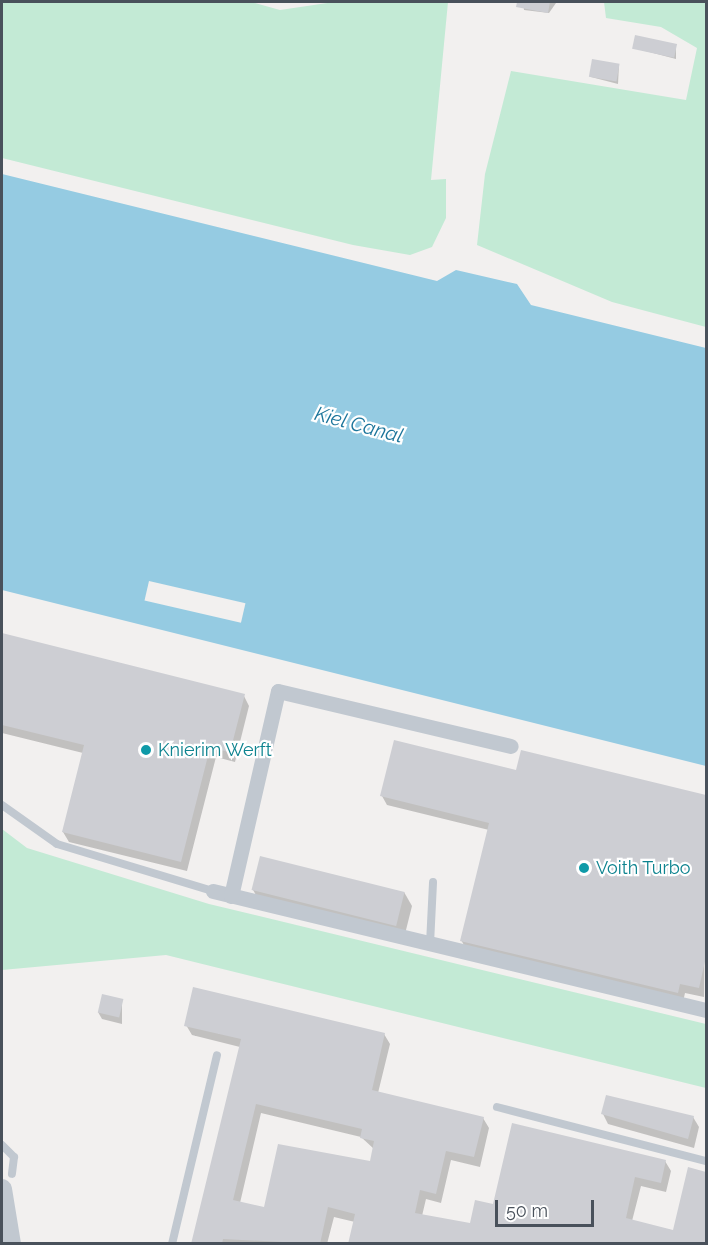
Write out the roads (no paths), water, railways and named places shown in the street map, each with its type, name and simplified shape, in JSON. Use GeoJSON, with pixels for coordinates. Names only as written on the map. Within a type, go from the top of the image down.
{"type":"FeatureCollection","features":[{"type":"Feature","properties":{"kind":"street"},"geometry":{"type":"LineString","coordinates":[[231,896],[278,691],[511,746]]}},
{"type":"Feature","properties":{"kind":"street"},"geometry":{"type":"LineString","coordinates":[[213,891],[706,1010]]}},
{"type":"Feature","properties":{"kind":"street"},"geometry":{"type":"LineString","coordinates":[[7,1182],[11,1244]]}},
{"type":"Feature","properties":{"kind":"lane"},"geometry":{"type":"LineString","coordinates":[[2,805],[57,844],[213,891]]}},
{"type":"Feature","properties":{"kind":"lane"},"geometry":{"type":"LineString","coordinates":[[430,944],[433,882]]}},
{"type":"Feature","properties":{"kind":"lane"},"geometry":{"type":"LineString","coordinates":[[172,1244],[217,1055]]}},
{"type":"Feature","properties":{"kind":"lane"},"geometry":{"type":"LineString","coordinates":[[497,1107],[706,1161]]}},
{"type":"Feature","properties":{"kind":"lane"},"geometry":{"type":"LineString","coordinates":[[2,1145],[14,1157],[7,1182]]}},
{"type":"Feature","properties":{"kind":"water","name":"Kiel Canal"},"geometry":{"type":"Polygon","coordinates":[[[2,174],[437,281],[456,270],[517,284],[531,305],[706,348],[706,766],[2,590],[2,174]]]}},
{"type":"Feature","properties":{"kind":"place","name":"Knierim Werft"},"geometry":{"type":"Point","coordinates":[146,750]}},
{"type":"Feature","properties":{"kind":"place","name":"Voith Turbo"},"geometry":{"type":"Point","coordinates":[584,868]}}]}
